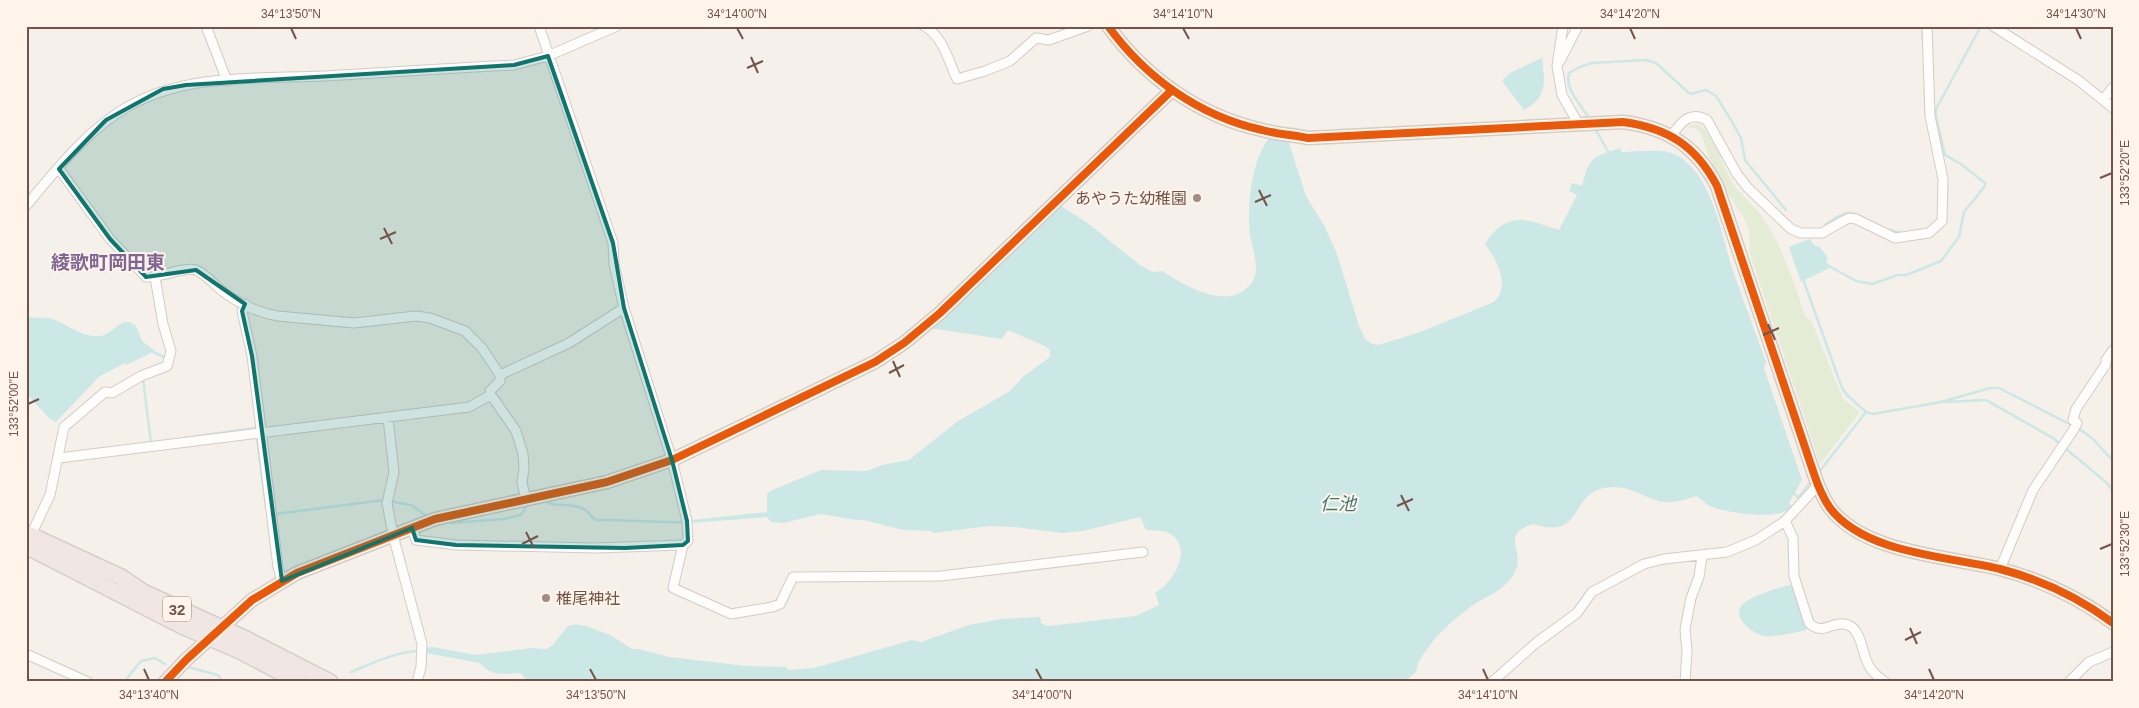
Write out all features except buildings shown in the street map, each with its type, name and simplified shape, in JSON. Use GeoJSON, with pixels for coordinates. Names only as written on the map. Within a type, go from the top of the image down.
{"type":"FeatureCollection","features":[{"type":"Feature","properties":{"kind":"highway","name":"32"},"geometry":{"type":"LineString","coordinates":[[28,538],[121,578],[215,633],[240,651],[299,682]]}},
{"type":"Feature","properties":{"kind":"highway","name":"32"},"geometry":{"type":"LineString","coordinates":[[215,633],[330,682]]}},
{"type":"Feature","properties":{"kind":"street"},"geometry":{"type":"LineString","coordinates":[[206,26],[227,81]]}},
{"type":"Feature","properties":{"kind":"street"},"geometry":{"type":"LineString","coordinates":[[412,528],[416,540],[456,545],[596,548],[683,545],[688,541],[687,522],[672,460],[624,308],[614,264],[613,243],[539,26]]}},
{"type":"Feature","properties":{"kind":"street"},"geometry":{"type":"LineString","coordinates":[[27,202],[88,136],[106,120],[128,106],[163,89],[227,81],[514,65],[548,56],[617,26]]}},
{"type":"Feature","properties":{"kind":"street"},"geometry":{"type":"LineString","coordinates":[[924,26],[932,30],[939,40],[956,79],[985,71],[1010,61],[1036,38],[1049,40],[1088,26]]}},
{"type":"Feature","properties":{"kind":"street"},"geometry":{"type":"LineString","coordinates":[[1108,26],[1124,48],[1154,78],[1171,91],[1226,118],[1262,130],[1308,138],[1623,122],[1642,124],[1672,135],[1699,158],[1718,186],[1816,480],[1831,510],[1843,521],[1881,543],[1904,550],[2000,569],[2038,580],[2068,593],[2113,623]]}},
{"type":"Feature","properties":{"kind":"street"},"geometry":{"type":"LineString","coordinates":[[1562,26],[1558,66],[1562,95],[1581,123]]}},
{"type":"Feature","properties":{"kind":"street"},"geometry":{"type":"LineString","coordinates":[[1558,66],[1578,26]]}},
{"type":"Feature","properties":{"kind":"street"},"geometry":{"type":"LineString","coordinates":[[1672,135],[1686,118],[1693,115],[1707,120],[1737,174],[1748,188],[1791,229],[1801,233],[1822,233],[1849,218],[1856,219],[1895,238],[1929,233],[1942,221],[1944,203],[1941,165],[1930,116],[1927,26]]}},
{"type":"Feature","properties":{"kind":"street"},"geometry":{"type":"LineString","coordinates":[[1993,26],[2078,80],[2113,108]]}},
{"type":"Feature","properties":{"kind":"street"},"geometry":{"type":"LineString","coordinates":[[2103,100],[2113,86]]}},
{"type":"Feature","properties":{"kind":"street"},"geometry":{"type":"LineString","coordinates":[[164,682],[252,600],[282,581],[435,519],[607,482],[672,460],[875,362],[904,343],[940,313],[1171,91]]}},
{"type":"Feature","properties":{"kind":"street"},"geometry":{"type":"LineString","coordinates":[[59,169],[110,239],[146,277],[155,278],[188,269],[196,270],[223,292],[245,304],[278,316],[354,323],[416,316],[430,318],[465,331],[482,348],[500,375],[500,381],[490,391],[516,431],[523,454],[522,483],[526,499]]}},
{"type":"Feature","properties":{"kind":"street"},"geometry":{"type":"LineString","coordinates":[[28,538],[50,495],[64,427],[105,392],[112,393],[142,376],[167,366],[171,351],[163,324],[155,278]]}},
{"type":"Feature","properties":{"kind":"street"},"geometry":{"type":"LineString","coordinates":[[245,304],[242,311],[252,356],[278,567],[282,581]]}},
{"type":"Feature","properties":{"kind":"street"},"geometry":{"type":"LineString","coordinates":[[500,375],[569,343],[624,308]]}},
{"type":"Feature","properties":{"kind":"street"},"geometry":{"type":"LineString","coordinates":[[2000,569],[2033,490],[2075,427],[2077,423],[2073,420],[2076,408],[2106,364],[2106,360],[2113,350]]}},
{"type":"Feature","properties":{"kind":"street"},"geometry":{"type":"LineString","coordinates":[[59,458],[388,418],[469,406],[491,395]]}},
{"type":"Feature","properties":{"kind":"street"},"geometry":{"type":"LineString","coordinates":[[388,418],[394,472],[387,503],[421,650],[417,682]]}},
{"type":"Feature","properties":{"kind":"street"},"geometry":{"type":"LineString","coordinates":[[1492,682],[1536,643],[1577,614],[1592,592],[1644,564],[1664,559],[1702,556],[1738,548],[1756,540],[1785,521],[1816,480]]}},
{"type":"Feature","properties":{"kind":"street"},"geometry":{"type":"LineString","coordinates":[[1785,521],[1793,538],[1794,576],[1809,623],[1814,628],[1822,629],[1839,624],[1848,625],[1855,630],[1868,665],[1876,676],[1885,682]]}},
{"type":"Feature","properties":{"kind":"street"},"geometry":{"type":"LineString","coordinates":[[683,545],[672,588],[731,614],[780,604],[793,577],[941,576],[1143,552]]}},
{"type":"Feature","properties":{"kind":"street"},"geometry":{"type":"LineString","coordinates":[[1684,682],[1687,651],[1685,629],[1699,578],[1702,556]]}},
{"type":"Feature","properties":{"kind":"street"},"geometry":{"type":"LineString","coordinates":[[2069,682],[2089,662],[2113,652]]}},
{"type":"Feature","properties":{"kind":"street"},"geometry":{"type":"LineString","coordinates":[[26,654],[88,682]]}},
{"type":"Feature","properties":{"kind":"highlighted area"},"geometry":{"type":"Polygon","coordinates":[[[548,56],[613,243],[624,308],[672,460],[687,521],[688,541],[683,545],[625,548],[456,545],[416,540],[412,528],[282,581],[252,356],[242,311],[245,304],[196,270],[146,277],[110,239],[59,169],[106,120],[163,89],[186,85],[514,65],[548,56]]]}},
{"type":"Feature","properties":{"kind":"green space"},"geometry":{"type":"Polygon","coordinates":[[[1698,124],[1709,135],[1733,183],[1770,229],[1787,266],[1805,316],[1812,322],[1843,399],[1860,412],[1820,464],[1750,254],[1749,231],[1744,218],[1712,164],[1700,132],[1695,128],[1689,128],[1690,125],[1698,124]]]}},
{"type":"Feature","properties":{"kind":"water"},"geometry":{"type":"Polygon","coordinates":[[[1542,58],[1544,81],[1541,94],[1532,105],[1524,110],[1502,81],[1510,73],[1542,58]]]}},
{"type":"Feature","properties":{"kind":"water","name":"仁池"},"geometry":{"type":"Polygon","coordinates":[[[1271,136],[1288,140],[1306,196],[1325,227],[1337,254],[1359,326],[1365,339],[1372,344],[1379,345],[1420,332],[1494,302],[1499,295],[1502,280],[1498,265],[1485,244],[1501,226],[1518,220],[1537,223],[1559,230],[1577,195],[1569,191],[1572,183],[1582,186],[1590,163],[1597,157],[1620,148],[1622,152],[1657,151],[1676,155],[1688,164],[1707,190],[1719,222],[1732,268],[1766,362],[1764,368],[1802,480],[1789,503],[1793,507],[1789,513],[1786,511],[1771,515],[1761,515],[1739,513],[1712,507],[1696,496],[1678,501],[1664,502],[1624,488],[1609,487],[1600,489],[1591,494],[1574,516],[1560,527],[1533,524],[1522,529],[1515,539],[1518,560],[1517,568],[1512,577],[1503,587],[1474,604],[1441,632],[1419,661],[1416,672],[1404,682],[529,682],[520,673],[493,673],[480,663],[426,653],[426,648],[432,647],[476,655],[531,648],[546,649],[552,646],[568,626],[576,624],[612,636],[632,649],[669,657],[746,666],[786,667],[788,670],[814,668],[912,640],[921,642],[969,625],[1001,619],[1040,617],[1041,623],[1048,626],[1136,616],[1157,606],[1159,604],[1155,593],[1168,582],[1178,567],[1181,550],[1178,542],[1169,533],[1146,530],[1140,517],[1083,531],[1063,533],[989,526],[934,533],[931,531],[903,530],[864,520],[821,514],[783,523],[771,522],[767,517],[692,523],[692,520],[767,512],[767,494],[770,491],[821,470],[867,471],[882,465],[909,460],[958,421],[1010,391],[1024,376],[1050,357],[1050,350],[1045,346],[1008,330],[1002,339],[930,328],[1061,206],[1086,222],[1140,265],[1153,272],[1162,271],[1180,282],[1212,295],[1233,295],[1243,291],[1252,282],[1256,272],[1249,223],[1252,183],[1259,157],[1264,145],[1271,136]]]}},
{"type":"Feature","properties":{"kind":"water"},"geometry":{"type":"Polygon","coordinates":[[[1810,239],[1816,247],[1819,246],[1828,258],[1826,262],[1830,266],[1801,282],[1789,247],[1810,239]]]}},
{"type":"Feature","properties":{"kind":"water"},"geometry":{"type":"Polygon","coordinates":[[[26,316],[50,318],[91,336],[107,334],[121,324],[130,322],[136,326],[142,341],[155,351],[100,376],[56,422],[50,419],[26,393],[26,316]]]}},
{"type":"Feature","properties":{"kind":"water"},"geometry":{"type":"Polygon","coordinates":[[[1791,585],[1807,630],[1779,636],[1764,636],[1748,628],[1739,613],[1744,603],[1753,597],[1791,585]]]}},
{"type":"Feature","properties":{"kind":"waterway"},"geometry":{"type":"LineString","coordinates":[[1922,26],[1923,41]]}},
{"type":"Feature","properties":{"kind":"waterway"},"geometry":{"type":"LineString","coordinates":[[1827,265],[1856,281],[1872,284],[1898,275],[1906,275],[1941,261],[1959,237],[1964,212],[1985,186],[1985,183],[1961,164],[1945,155],[1936,109],[1981,26]]}},
{"type":"Feature","properties":{"kind":"waterway"},"geometry":{"type":"LineString","coordinates":[[1590,120],[1569,86],[1569,73],[1592,63],[1646,60],[1656,63],[1690,94],[1706,90],[1716,96],[1741,138],[1745,160],[1786,210]]}},
{"type":"Feature","properties":{"kind":"waterway"},"geometry":{"type":"LineString","coordinates":[[1925,94],[1926,114]]}},
{"type":"Feature","properties":{"kind":"waterway"},"geometry":{"type":"LineString","coordinates":[[1594,127],[1609,153]]}},
{"type":"Feature","properties":{"kind":"waterway"},"geometry":{"type":"LineString","coordinates":[[1826,224],[1838,216],[1847,213],[1852,213],[1869,221]]}},
{"type":"Feature","properties":{"kind":"waterway"},"geometry":{"type":"LineString","coordinates":[[1885,229],[1901,233]]}},
{"type":"Feature","properties":{"kind":"waterway"},"geometry":{"type":"LineString","coordinates":[[1803,279],[1842,388],[1866,412]]}},
{"type":"Feature","properties":{"kind":"waterway"},"geometry":{"type":"LineString","coordinates":[[153,352],[166,358]]}},
{"type":"Feature","properties":{"kind":"waterway"},"geometry":{"type":"LineString","coordinates":[[143,379],[151,443],[154,442]]}},
{"type":"Feature","properties":{"kind":"waterway"},"geometry":{"type":"LineString","coordinates":[[1819,472],[1866,412],[1873,414],[1941,402],[1990,388],[1999,388],[2081,430],[2093,439],[2113,461]]}},
{"type":"Feature","properties":{"kind":"waterway"},"geometry":{"type":"LineString","coordinates":[[1945,402],[1986,400],[2053,438],[2107,483],[2113,491]]}},
{"type":"Feature","properties":{"kind":"waterway"},"geometry":{"type":"LineString","coordinates":[[184,438],[255,428]]}},
{"type":"Feature","properties":{"kind":"waterway"},"geometry":{"type":"LineString","coordinates":[[257,439],[266,507]]}},
{"type":"Feature","properties":{"kind":"waterway"},"geometry":{"type":"LineString","coordinates":[[1794,493],[1798,498],[1812,480]]}},
{"type":"Feature","properties":{"kind":"waterway"},"geometry":{"type":"LineString","coordinates":[[276,514],[384,500]]}},
{"type":"Feature","properties":{"kind":"waterway"},"geometry":{"type":"LineString","coordinates":[[544,501],[579,507],[586,510],[596,520],[684,522]]}},
{"type":"Feature","properties":{"kind":"waterway"},"geometry":{"type":"LineString","coordinates":[[394,502],[411,505],[425,515]]}},
{"type":"Feature","properties":{"kind":"waterway"},"geometry":{"type":"LineString","coordinates":[[451,523],[503,519],[521,515],[528,504]]}},
{"type":"Feature","properties":{"kind":"waterway"},"geometry":{"type":"LineString","coordinates":[[351,672],[394,655],[421,651]]}},
{"type":"Feature","properties":{"kind":"waterway"},"geometry":{"type":"LineString","coordinates":[[124,682],[141,661],[155,658],[165,664]]}},
{"type":"Feature","properties":{"kind":"waterway"},"geometry":{"type":"LineString","coordinates":[[188,667],[218,675],[223,682]]}},
{"type":"Feature","properties":{"kind":"cycle path"},"geometry":{"type":"LineString","coordinates":[[1108,26],[1139,62],[1176,92],[1196,105],[1217,115],[1239,124],[1268,131],[1308,138],[1623,122],[1654,129],[1679,141],[1700,160],[1717,186],[1816,478],[1830,508],[1845,523],[1864,535],[1885,544],[1909,551],[2000,569],[2030,578],[2073,597],[2113,623]]}},
{"type":"Feature","properties":{"kind":"cycle path"},"geometry":{"type":"LineString","coordinates":[[165,682],[187,659],[252,600],[297,573],[435,519],[607,482],[672,460],[875,362],[904,343],[940,313],[1171,91]]}},
{"type":"Feature","properties":{"kind":"place","name":"あやうた幼稚園"},"geometry":{"type":"Point","coordinates":[1197,198]}},
{"type":"Feature","properties":{"kind":"place","name":"椎尾神社"},"geometry":{"type":"Point","coordinates":[546,598]}},
{"type":"Feature","properties":{"kind":"district","name":"綾歌町岡田東"},"geometry":{"type":"Point","coordinates":[108,262]}}]}
